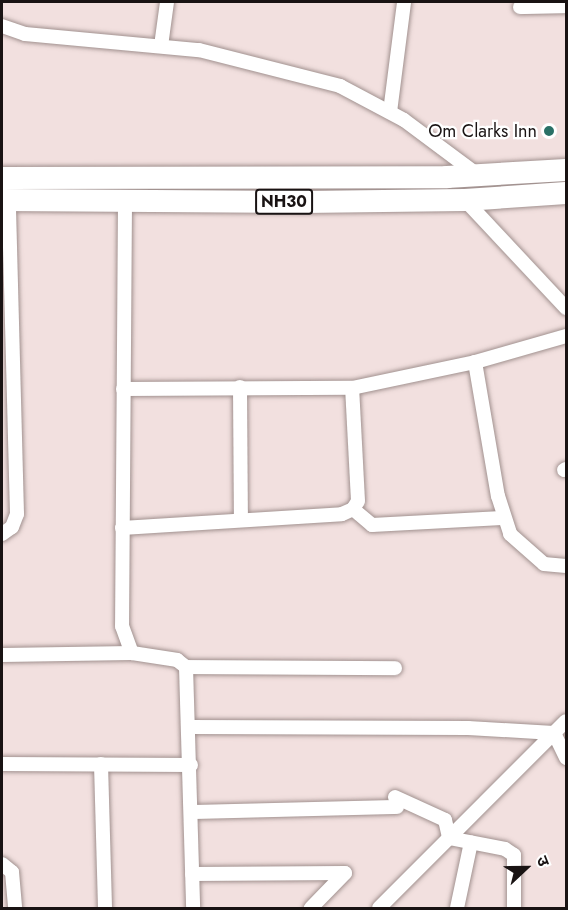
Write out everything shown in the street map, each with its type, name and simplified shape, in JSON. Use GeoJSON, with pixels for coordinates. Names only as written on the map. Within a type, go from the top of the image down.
{"type":"FeatureCollection","features":[{"type":"Feature","properties":{"kind":"highway","name":"NH30"},"geometry":{"type":"LineString","coordinates":[[2,178],[479,176],[567,170]]}},
{"type":"Feature","properties":{"kind":"highway","name":"NH30"},"geometry":{"type":"LineString","coordinates":[[5,200],[125,202],[465,200],[567,193]]}},
{"type":"Feature","properties":{"kind":"street"},"geometry":{"type":"LineString","coordinates":[[161,46],[167,2]]}},
{"type":"Feature","properties":{"kind":"street"},"geometry":{"type":"LineString","coordinates":[[390,112],[404,2]]}},
{"type":"Feature","properties":{"kind":"street"},"geometry":{"type":"LineString","coordinates":[[520,7],[567,6]]}},
{"type":"Feature","properties":{"kind":"street"},"geometry":{"type":"LineString","coordinates":[[2,26],[25,34],[161,46],[251,61],[340,86],[390,112],[479,176]]}},
{"type":"Feature","properties":{"kind":"street"},"geometry":{"type":"LineString","coordinates":[[2,534],[12,527],[17,514],[8,350],[5,200]]}},
{"type":"Feature","properties":{"kind":"street"},"geometry":{"type":"LineString","coordinates":[[465,200],[567,308]]}},
{"type":"Feature","properties":{"kind":"street"},"geometry":{"type":"LineString","coordinates":[[125,202],[122,626],[132,653]]}},
{"type":"Feature","properties":{"kind":"street"},"geometry":{"type":"LineString","coordinates":[[123,389],[352,388],[475,362],[567,336]]}},
{"type":"Feature","properties":{"kind":"street"},"geometry":{"type":"LineString","coordinates":[[475,362],[502,518],[510,534],[528,553],[544,564],[567,566]]}},
{"type":"Feature","properties":{"kind":"street"},"geometry":{"type":"LineString","coordinates":[[240,387],[241,520]]}},
{"type":"Feature","properties":{"kind":"street"},"geometry":{"type":"LineString","coordinates":[[122,528],[342,514],[353,509],[358,501],[352,388]]}},
{"type":"Feature","properties":{"kind":"street"},"geometry":{"type":"LineString","coordinates":[[353,509],[372,525],[502,518]]}},
{"type":"Feature","properties":{"kind":"street"},"geometry":{"type":"LineString","coordinates":[[2,656],[132,653],[177,660],[186,667],[395,668]]}},
{"type":"Feature","properties":{"kind":"street"},"geometry":{"type":"LineString","coordinates":[[186,667],[190,727],[193,909]]}},
{"type":"Feature","properties":{"kind":"street"},"geometry":{"type":"LineString","coordinates":[[379,909],[567,721]]}},
{"type":"Feature","properties":{"kind":"street"},"geometry":{"type":"LineString","coordinates":[[190,727],[468,728],[554,733]]}},
{"type":"Feature","properties":{"kind":"street"},"geometry":{"type":"LineString","coordinates":[[554,733],[567,758]]}},
{"type":"Feature","properties":{"kind":"street"},"geometry":{"type":"LineString","coordinates":[[2,764],[191,765]]}},
{"type":"Feature","properties":{"kind":"street"},"geometry":{"type":"LineString","coordinates":[[101,764],[105,909]]}},
{"type":"Feature","properties":{"kind":"street"},"geometry":{"type":"LineString","coordinates":[[191,812],[396,802],[445,819],[449,838]]}},
{"type":"Feature","properties":{"kind":"street"},"geometry":{"type":"LineString","coordinates":[[449,838],[505,849],[514,855],[514,909]]}},
{"type":"Feature","properties":{"kind":"street"},"geometry":{"type":"LineString","coordinates":[[457,909],[471,842]]}},
{"type":"Feature","properties":{"kind":"street"},"geometry":{"type":"LineString","coordinates":[[2,864],[12,872],[15,909]]}},
{"type":"Feature","properties":{"kind":"street"},"geometry":{"type":"LineString","coordinates":[[192,874],[345,873],[311,909]]}},
{"type":"Feature","properties":{"kind":"place","name":"Om Clarks Inn"},"geometry":{"type":"Point","coordinates":[549,131]}}]}
